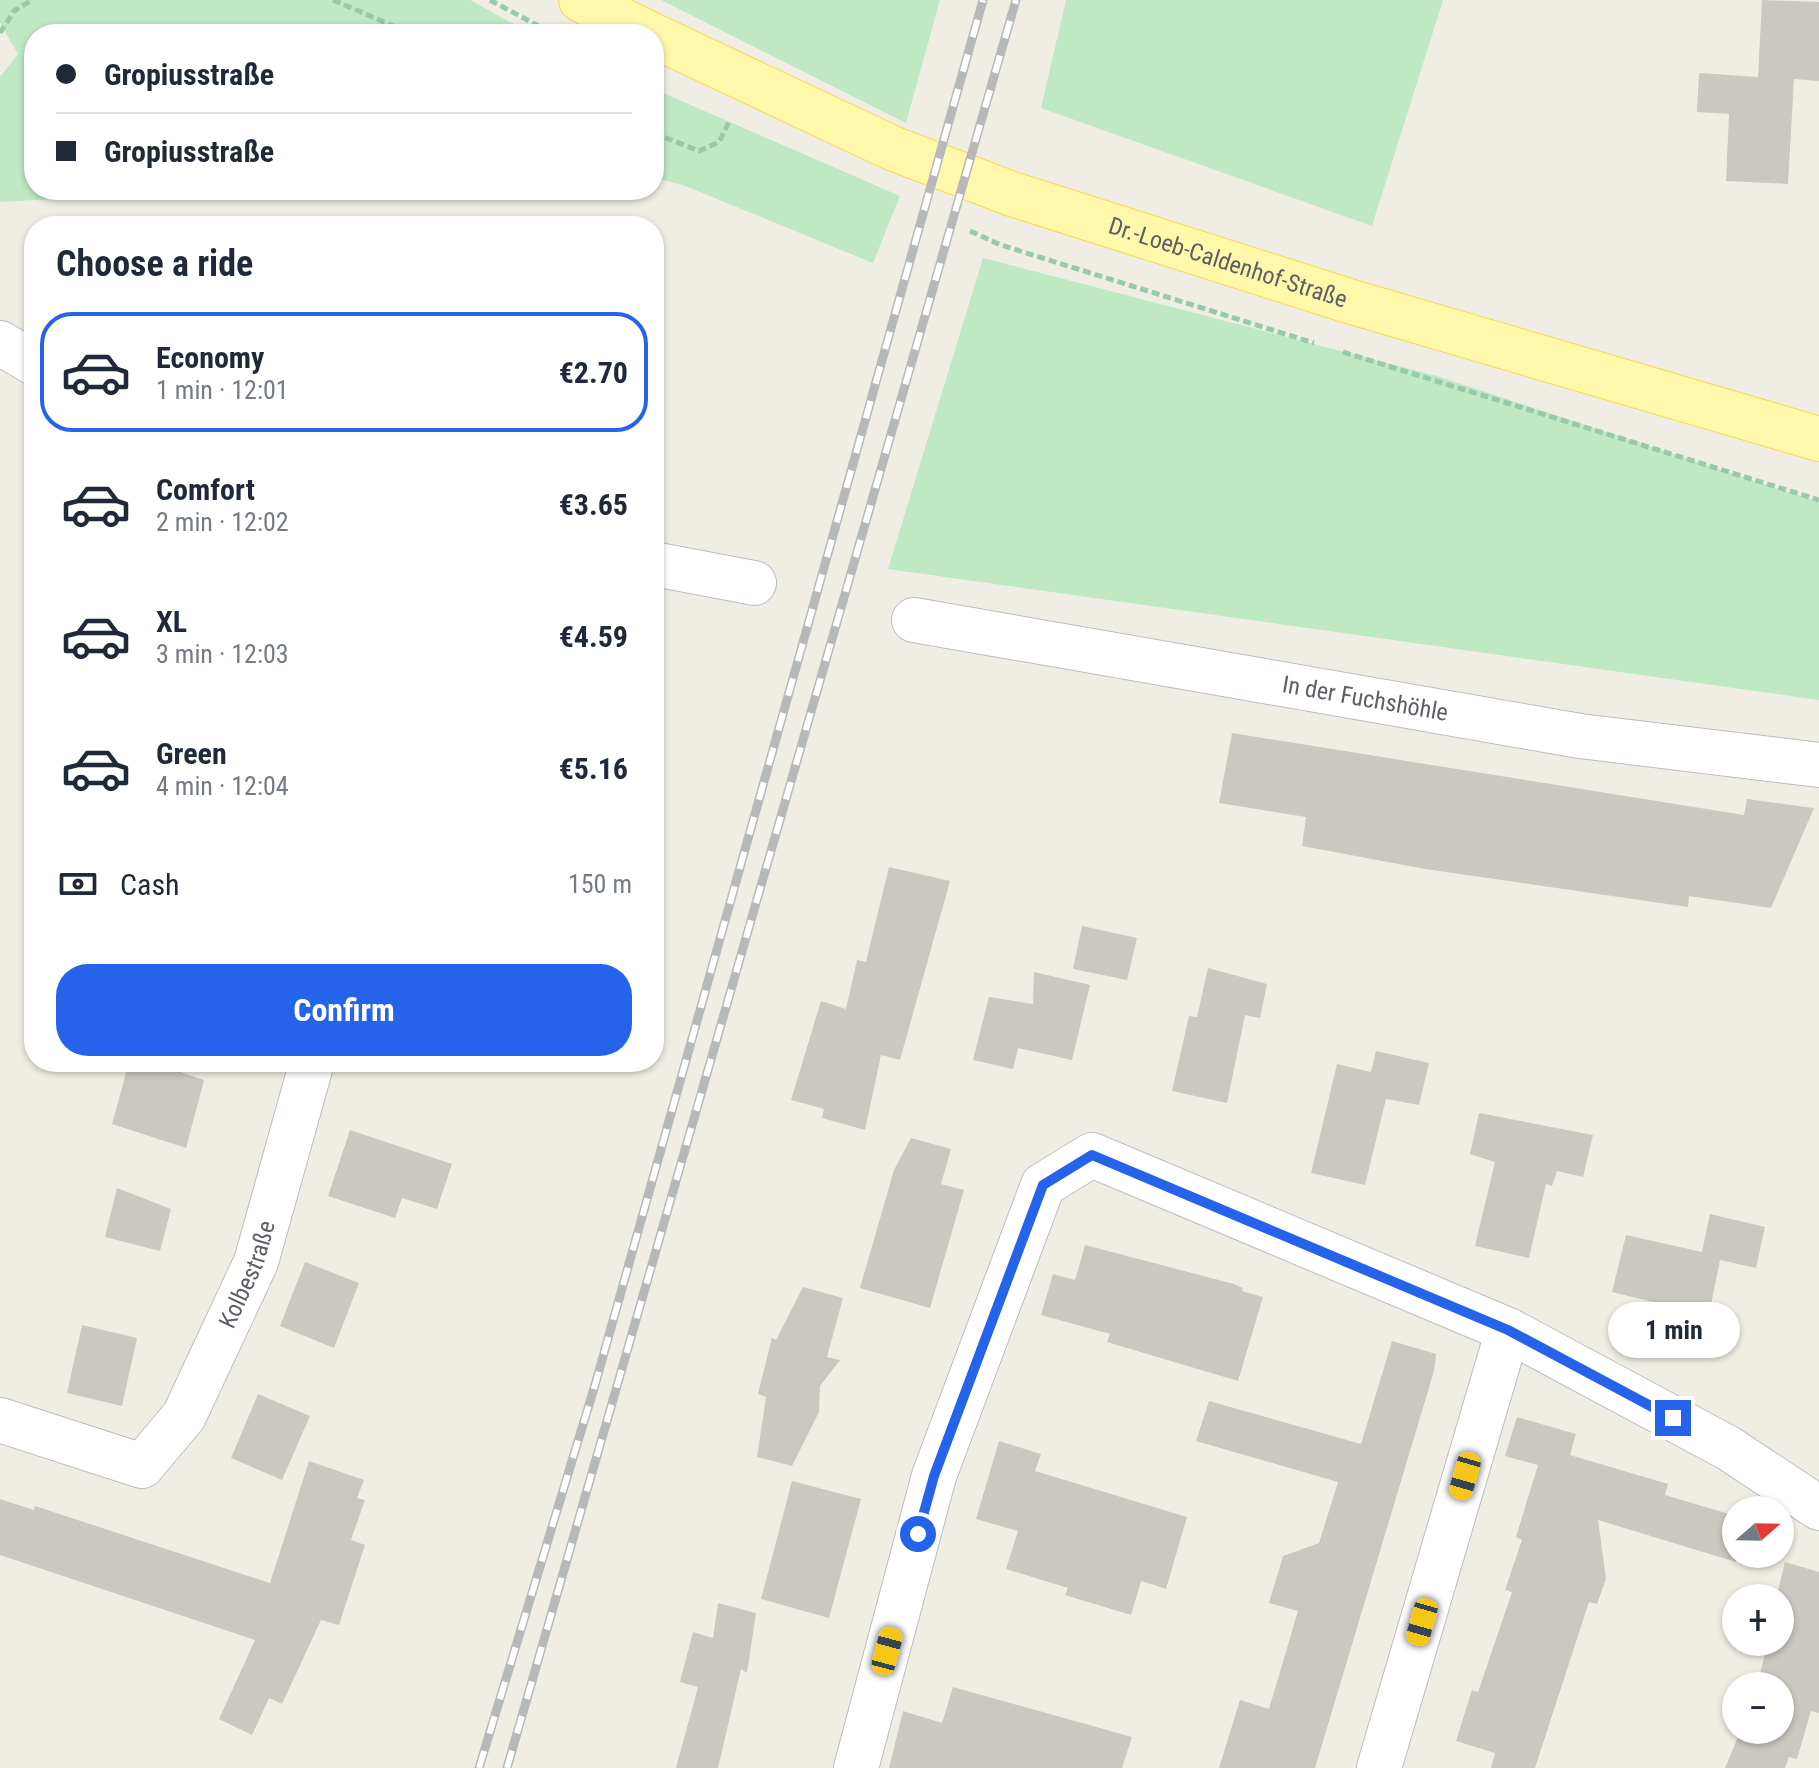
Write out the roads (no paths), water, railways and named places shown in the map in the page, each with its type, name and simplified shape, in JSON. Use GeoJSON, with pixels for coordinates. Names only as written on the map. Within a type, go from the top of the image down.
{"type":"FeatureCollection","features":[{"type":"Feature","properties":{"kind":"main road","name":"Dr.-Loeb-Caldenhof-Straße"},"geometry":{"type":"LineString","coordinates":[[581,0],[630,24]]}},
{"type":"Feature","properties":{"kind":"main road","name":"Dr.-Loeb-Caldenhof-Straße"},"geometry":{"type":"LineString","coordinates":[[664,41],[892,148],[1012,194],[1352,302],[1819,439]]}},
{"type":"Feature","properties":{"kind":"street"},"geometry":{"type":"LineString","coordinates":[[0,343],[24,357]]}},
{"type":"Feature","properties":{"kind":"street"},"geometry":{"type":"LineString","coordinates":[[664,566],[754,583]]}},
{"type":"Feature","properties":{"kind":"street","name":"In der Fuchshöhle"},"geometry":{"type":"LineString","coordinates":[[914,620],[1580,736],[1819,765]]}},
{"type":"Feature","properties":{"kind":"street","name":"Kolbestraße"},"geometry":{"type":"LineString","coordinates":[[0,1420],[142,1466],[184,1416],[256,1262],[309,1072]]}},
{"type":"Feature","properties":{"kind":"street"},"geometry":{"type":"LineString","coordinates":[[856,1768],[934,1476],[1043,1185],[1092,1155],[1508,1330],[1728,1448],[1819,1508]]}},
{"type":"Feature","properties":{"kind":"street"},"geometry":{"type":"LineString","coordinates":[[1379,1768],[1508,1330]]}},
{"type":"Feature","properties":{"kind":"railway"},"geometry":{"type":"LineString","coordinates":[[479,1768],[595,1385],[983,0]]}},
{"type":"Feature","properties":{"kind":"railway"},"geometry":{"type":"LineString","coordinates":[[507,1768],[1016,0]]}}]}
